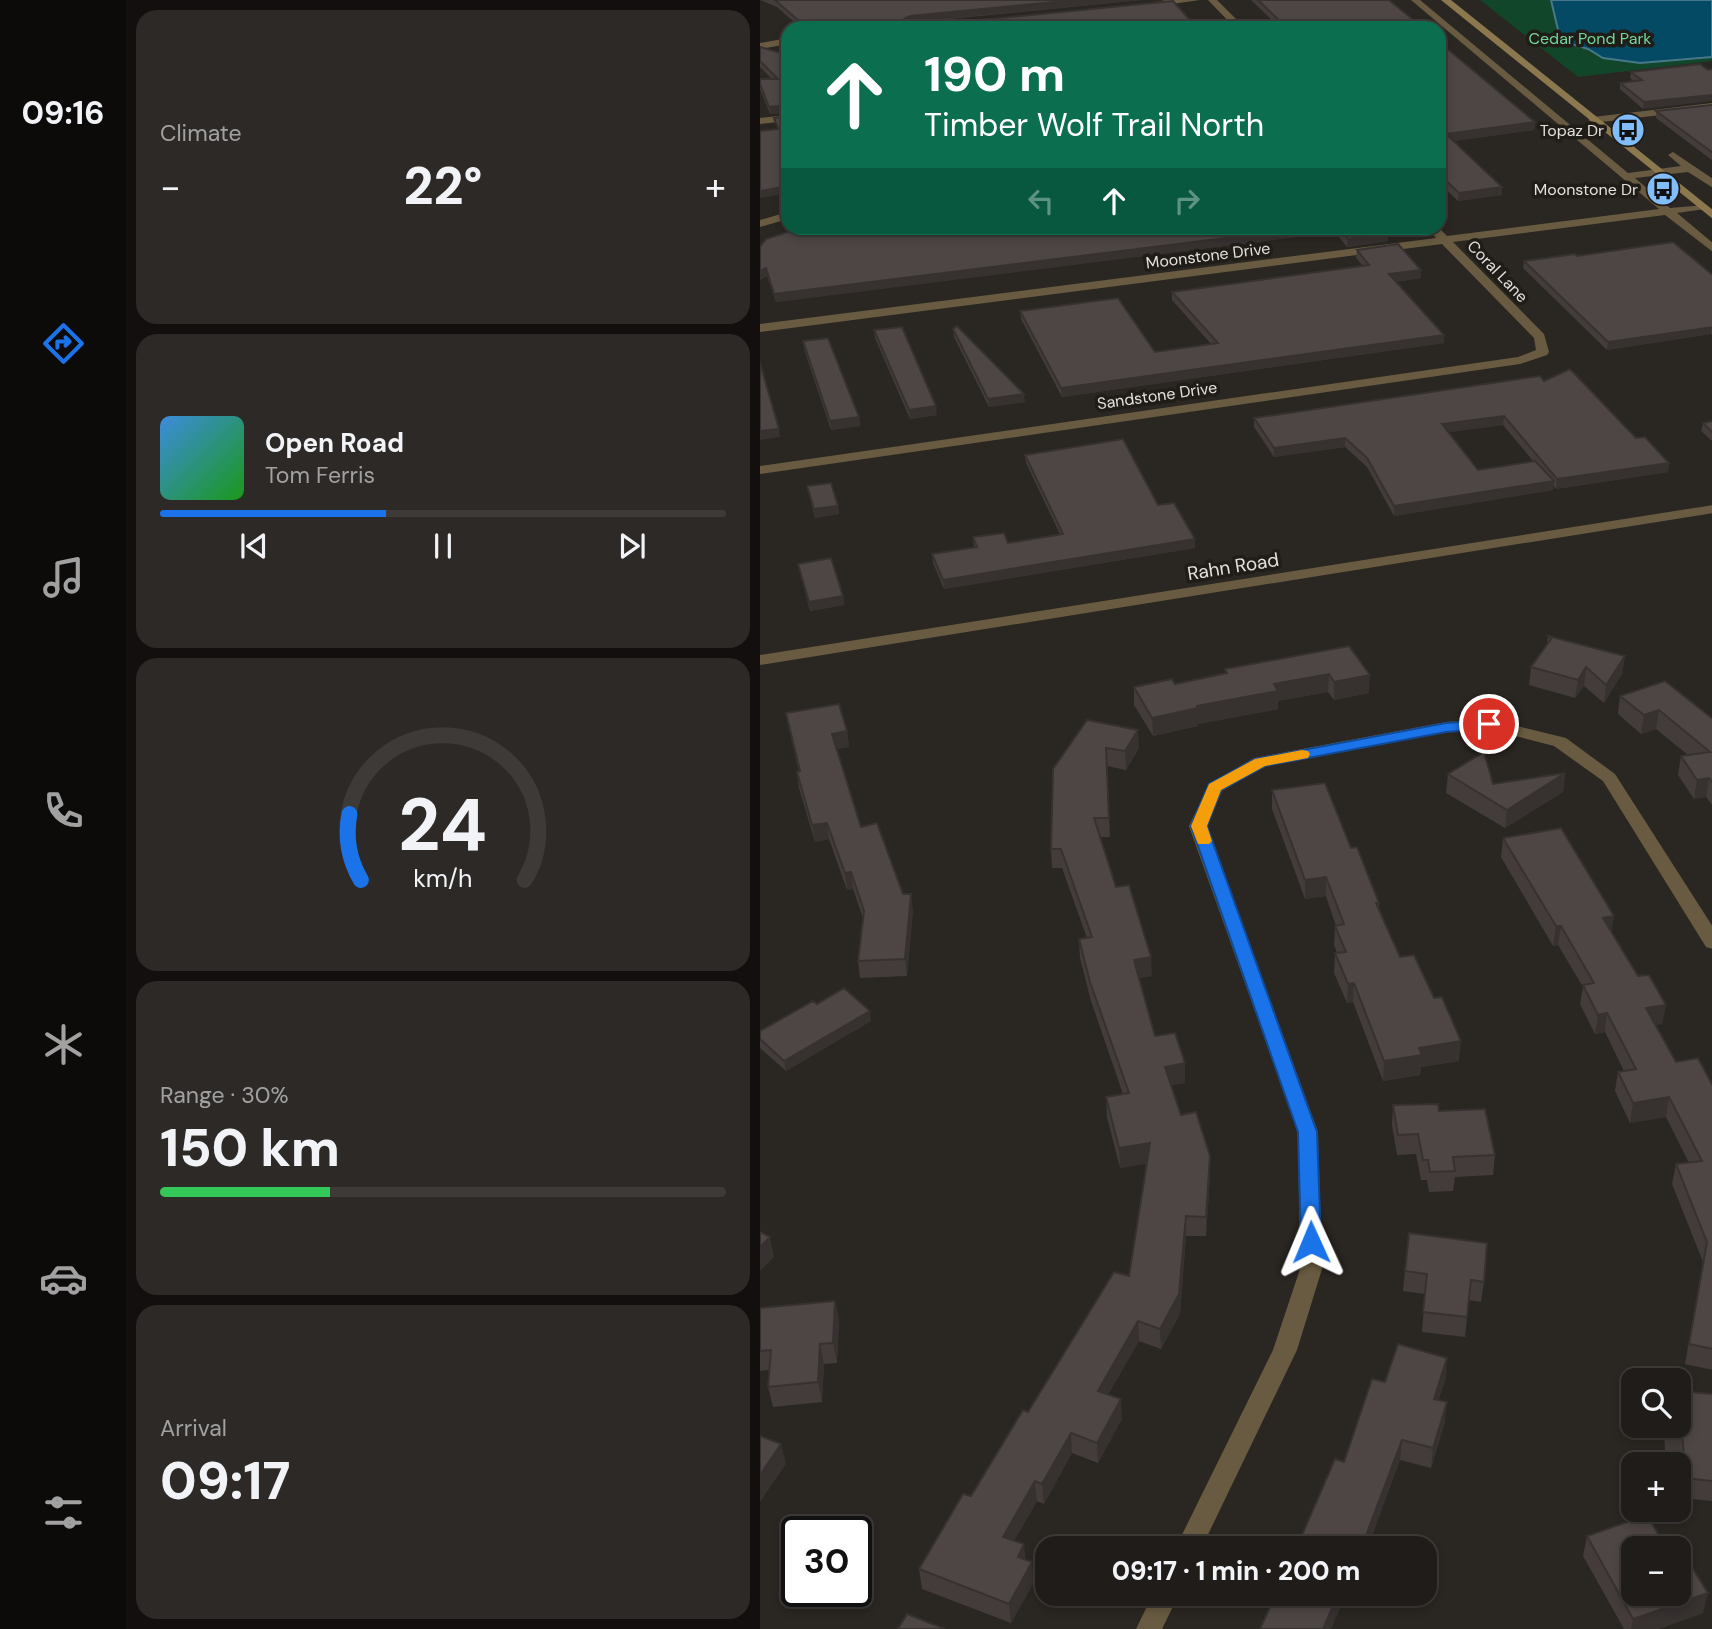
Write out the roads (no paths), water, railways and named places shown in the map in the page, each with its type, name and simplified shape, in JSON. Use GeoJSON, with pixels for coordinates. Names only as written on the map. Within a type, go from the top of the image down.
{"type":"FeatureCollection","features":[{"type":"Feature","properties":{"kind":"main road"},"geometry":{"type":"LineString","coordinates":[[1445,0],[1713,216]]}},
{"type":"Feature","properties":{"kind":"street"},"geometry":{"type":"LineString","coordinates":[[1142,5],[1196,0]]}},
{"type":"Feature","properties":{"kind":"street"},"geometry":{"type":"LineString","coordinates":[[1212,0],[1233,21]]}},
{"type":"Feature","properties":{"kind":"street"},"geometry":{"type":"LineString","coordinates":[[1415,0],[1440,21]]}},
{"type":"Feature","properties":{"kind":"street"},"geometry":{"type":"LineString","coordinates":[[1446,26],[1713,249]]}},
{"type":"Feature","properties":{"kind":"street"},"geometry":{"type":"LineString","coordinates":[[760,33],[764,45]]}},
{"type":"Feature","properties":{"kind":"street"},"geometry":{"type":"LineString","coordinates":[[1593,120],[1713,106]]}},
{"type":"Feature","properties":{"kind":"street"},"geometry":{"type":"LineString","coordinates":[[760,121],[781,119]]}},
{"type":"Feature","properties":{"kind":"street"},"geometry":{"type":"LineString","coordinates":[[1673,155],[1713,185]]}},
{"type":"Feature","properties":{"kind":"street"},"geometry":{"type":"LineString","coordinates":[[1628,176],[1690,168]]}},
{"type":"Feature","properties":{"kind":"street","name":"Moonstone Drive"},"geometry":{"type":"LineString","coordinates":[[760,328],[1701,207]]}},
{"type":"Feature","properties":{"kind":"street"},"geometry":{"type":"LineString","coordinates":[[760,223],[781,217]]}},
{"type":"Feature","properties":{"kind":"street","name":"Coral Lane"},"geometry":{"type":"LineString","coordinates":[[1441,235],[1540,337]]}},
{"type":"Feature","properties":{"kind":"street","name":"Sandstone Drive"},"geometry":{"type":"LineString","coordinates":[[760,470],[1520,360],[1543,352],[1540,337]]}},
{"type":"Feature","properties":{"kind":"street","name":"Rahn Road"},"geometry":{"type":"LineString","coordinates":[[760,660],[1713,509]]}},
{"type":"Feature","properties":{"kind":"street"},"geometry":{"type":"LineString","coordinates":[[1194,1536],[1285,1350],[1311,1269],[1308,1132],[1199,826],[1214,788],[1260,762],[1446,727],[1489,724],[1560,741],[1609,778],[1713,943]]}},
{"type":"Feature","properties":{"kind":"street"},"geometry":{"type":"LineString","coordinates":[[1149,1629],[1160,1606]]}},
{"type":"Feature","properties":{"kind":"water","name":"Cedar Pond Park"},"geometry":{"type":"Polygon","coordinates":[[[1551,0],[1712,0],[1712,57],[1640,63],[1603,58],[1588,49],[1565,42],[1559,34],[1551,0]]]}},
{"type":"Feature","properties":{"kind":"place","name":"Topaz Dr"},"geometry":{"type":"Point","coordinates":[1628,130]}},
{"type":"Feature","properties":{"kind":"place","name":"Moonstone Dr"},"geometry":{"type":"Point","coordinates":[1663,189]}}]}
